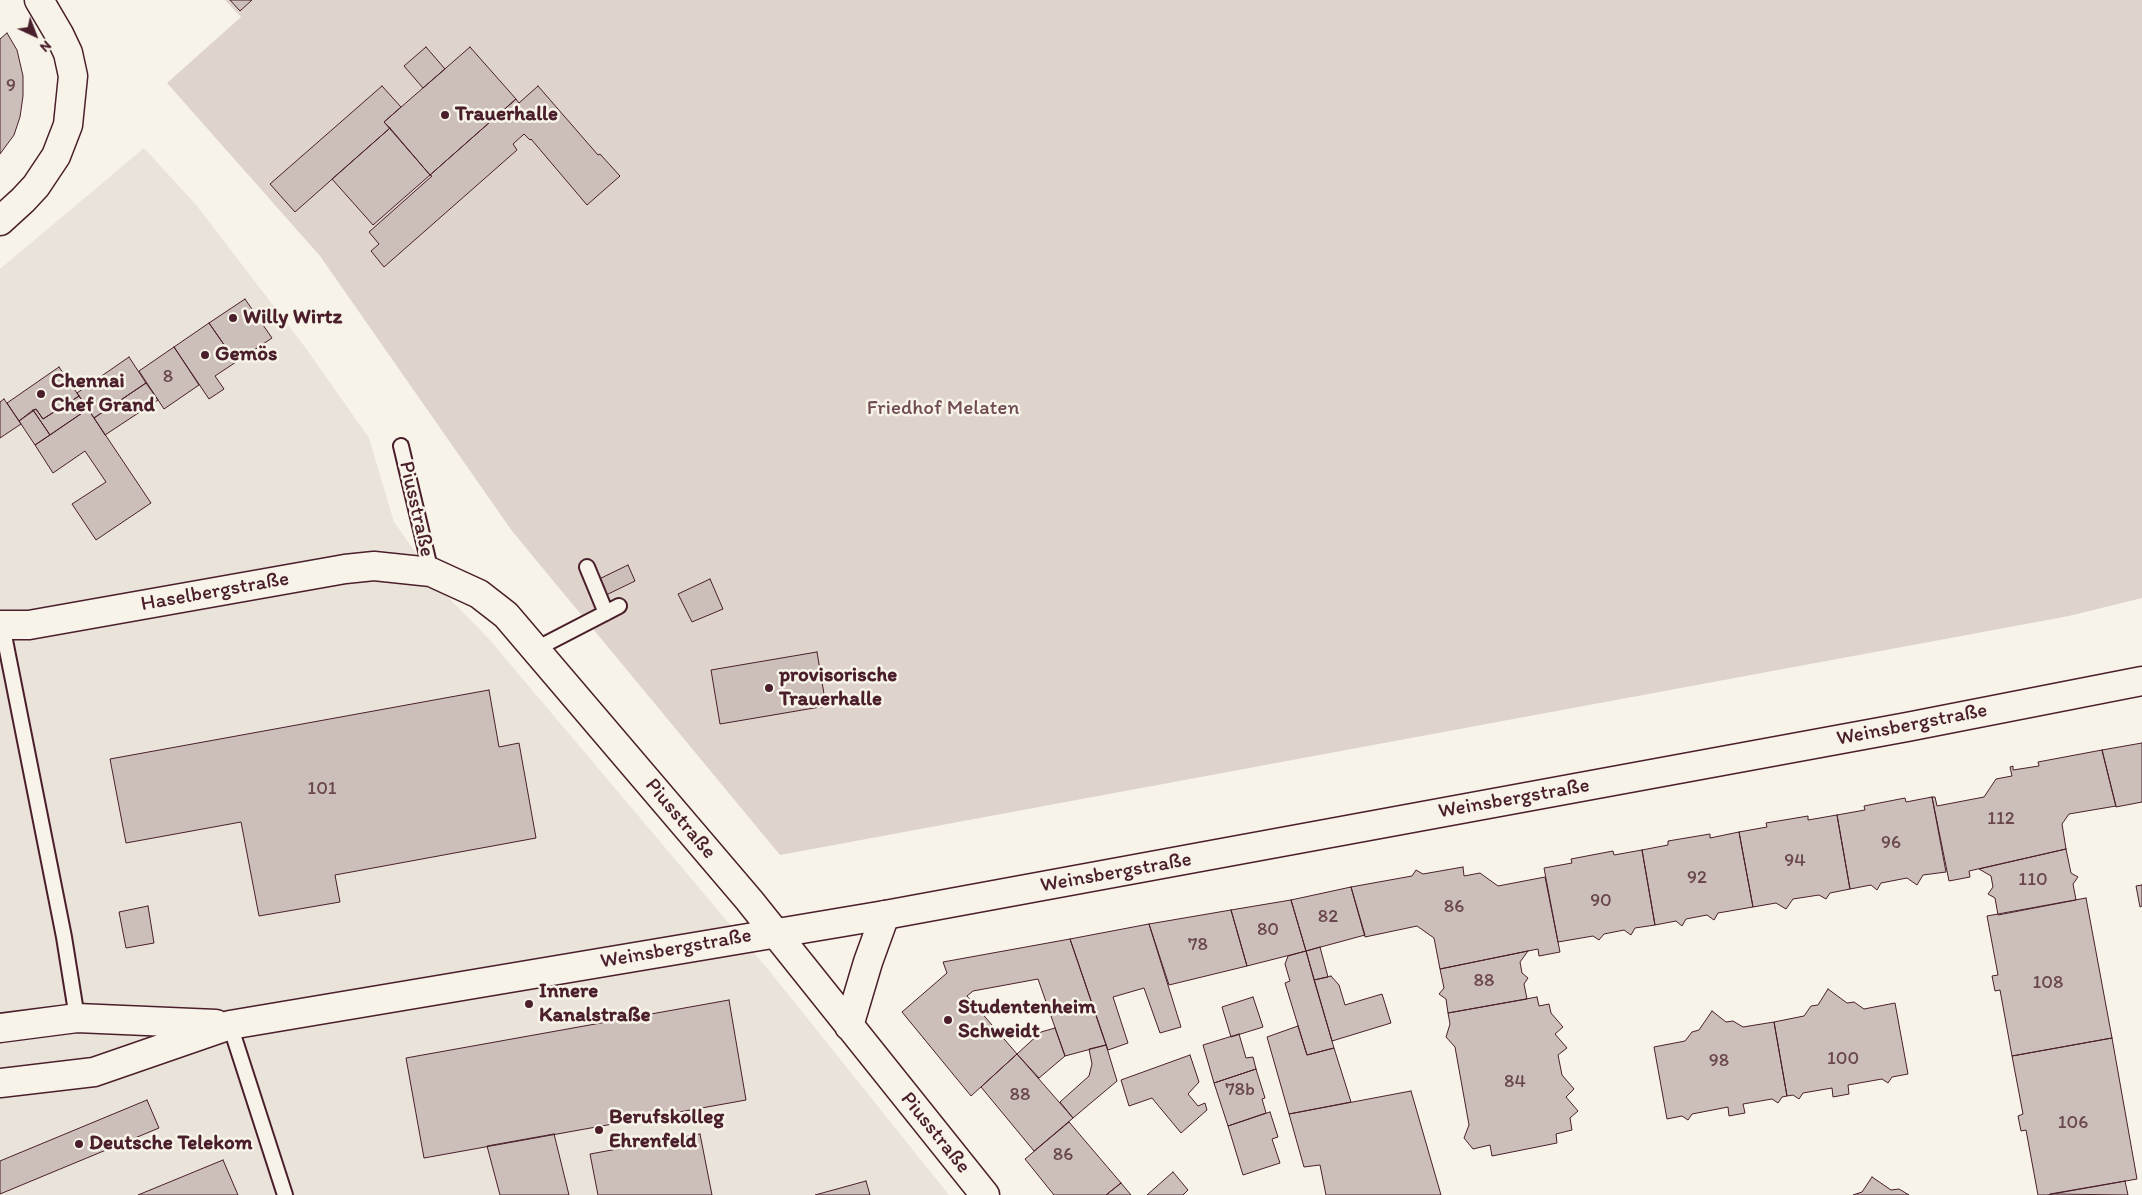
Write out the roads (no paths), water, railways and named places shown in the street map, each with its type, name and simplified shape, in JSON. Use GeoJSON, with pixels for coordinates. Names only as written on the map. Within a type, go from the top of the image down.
{"type":"FeatureCollection","features":[{"type":"Feature","properties":{"kind":"street"},"geometry":{"type":"LineString","coordinates":[[0,220],[36,186],[56,156],[68,125],[73,76],[68,53],[60,34],[38,0]]}},
{"type":"Feature","properties":{"kind":"street","name":"Haselbergstraße"},"geometry":{"type":"LineString","coordinates":[[1,625],[29,625],[346,569],[374,566],[431,572]]}},
{"type":"Feature","properties":{"kind":"street","name":"Piusstraße"},"geometry":{"type":"LineString","coordinates":[[431,572],[479,594],[491,601],[506,615],[776,932],[985,1195]]}},
{"type":"Feature","properties":{"kind":"street","name":"Weinsbergstraße"},"geometry":{"type":"LineString","coordinates":[[0,1083],[94,1072],[230,1025],[885,915],[2142,681]]}},
{"type":"Feature","properties":{"kind":"street"},"geometry":{"type":"LineString","coordinates":[[849,1026],[868,962],[885,915]]}},
{"type":"Feature","properties":{"kind":"street","name":"Weinsbergstraße"},"geometry":{"type":"LineString","coordinates":[[0,1028],[77,1018],[230,1025]]}},
{"type":"Feature","properties":{"kind":"lane","name":"Piusstraße"},"geometry":{"type":"LineString","coordinates":[[401,446],[431,572]]}},
{"type":"Feature","properties":{"kind":"lane"},"geometry":{"type":"LineString","coordinates":[[587,567],[606,613]]}},
{"type":"Feature","properties":{"kind":"lane"},"geometry":{"type":"LineString","coordinates":[[536,649],[619,606]]}},
{"type":"Feature","properties":{"kind":"lane"},"geometry":{"type":"LineString","coordinates":[[1,625],[64,937],[77,1018]]}},
{"type":"Feature","properties":{"kind":"lane"},"geometry":{"type":"LineString","coordinates":[[230,1025],[285,1195]]}},
{"type":"Feature","properties":{"kind":"place","name":"Trauerhalle"},"geometry":{"type":"Point","coordinates":[445,115]}},
{"type":"Feature","properties":{"kind":"place","name":"Willy Wirtz"},"geometry":{"type":"Point","coordinates":[233,318]}},
{"type":"Feature","properties":{"kind":"place","name":"Gemös"},"geometry":{"type":"Point","coordinates":[205,355]}},
{"type":"Feature","properties":{"kind":"place","name":"Chennai Chef Grand"},"geometry":{"type":"Point","coordinates":[41,394]}},
{"type":"Feature","properties":{"kind":"place","name":"provisorische Trauerhalle"},"geometry":{"type":"Point","coordinates":[769,688]}},
{"type":"Feature","properties":{"kind":"place","name":"Innere Kanalstraße"},"geometry":{"type":"Point","coordinates":[529,1004]}},
{"type":"Feature","properties":{"kind":"place","name":"Studentenheim Schweidt"},"geometry":{"type":"Point","coordinates":[948,1020]}},
{"type":"Feature","properties":{"kind":"place","name":"Berufskolleg Ehrenfeld"},"geometry":{"type":"Point","coordinates":[599,1130]}},
{"type":"Feature","properties":{"kind":"place","name":"Deutsche Telekom"},"geometry":{"type":"Point","coordinates":[79,1144]}},
{"type":"Feature","properties":{"kind":"park label","name":"Friedhof Melaten"},"geometry":{"type":"Point","coordinates":[943,409]}}]}
